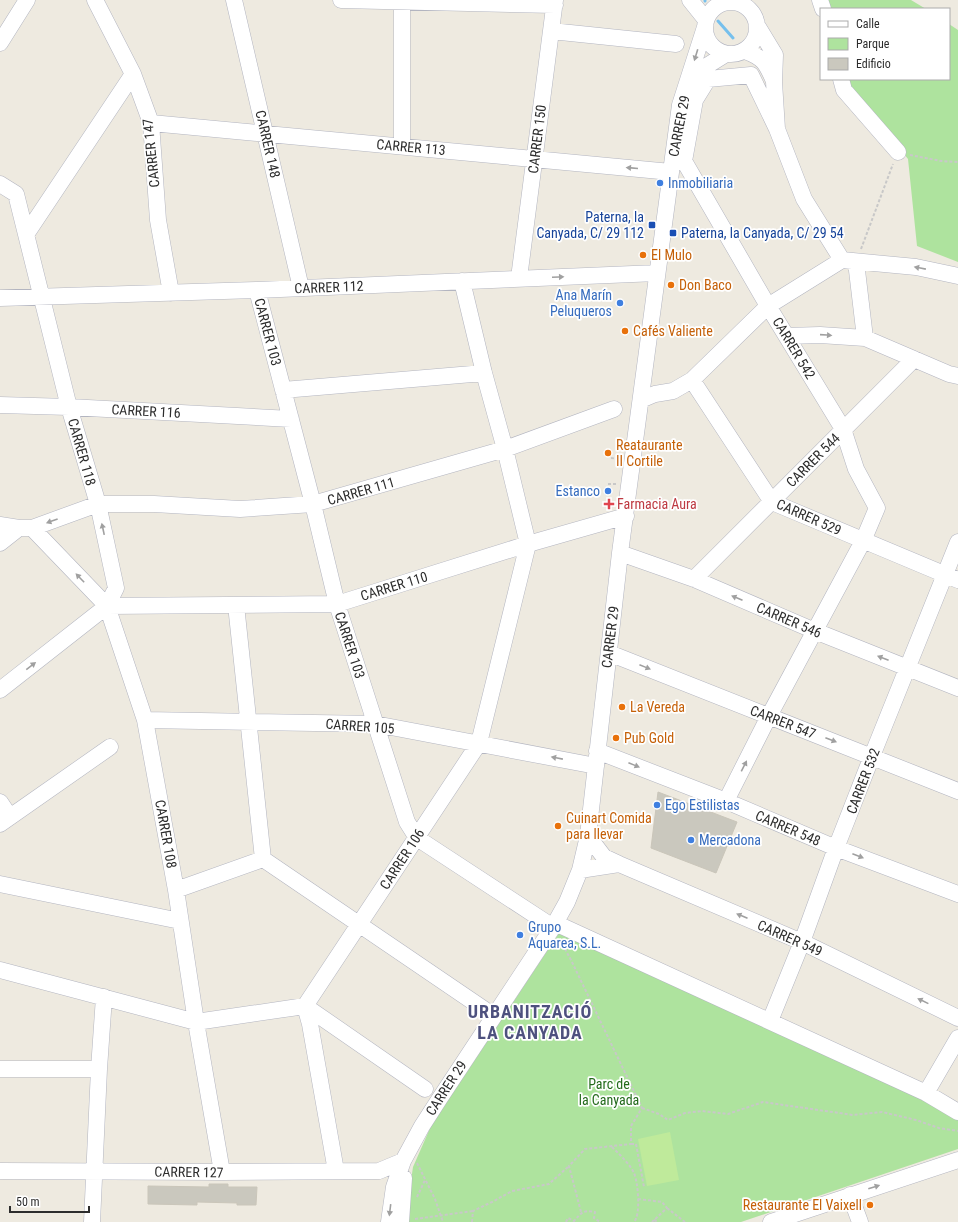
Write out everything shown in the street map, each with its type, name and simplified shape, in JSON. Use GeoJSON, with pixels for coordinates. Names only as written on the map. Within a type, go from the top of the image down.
{"type":"FeatureCollection","features":[{"type":"Feature","properties":{"kind":"street"},"geometry":{"type":"LineString","coordinates":[[0,43],[27,0]]}},
{"type":"Feature","properties":{"kind":"street","name":"CARRER 147"},"geometry":{"type":"LineString","coordinates":[[95,0],[133,74],[151,123],[158,220],[171,293]]}},
{"type":"Feature","properties":{"kind":"street","name":"CARRER 148"},"geometry":{"type":"LineString","coordinates":[[234,0],[301,288]]}},
{"type":"Feature","properties":{"kind":"street"},"geometry":{"type":"LineString","coordinates":[[341,0],[555,3]]}},
{"type":"Feature","properties":{"kind":"street"},"geometry":{"type":"LineString","coordinates":[[690,0],[705,24],[706,36],[710,45],[717,51],[726,54],[736,54],[745,51],[752,45],[756,37],[758,0]]}},
{"type":"Feature","properties":{"kind":"street"},"geometry":{"type":"LineString","coordinates":[[402,1],[402,146]]}},
{"type":"Feature","properties":{"kind":"street"},"geometry":{"type":"LineString","coordinates":[[705,24],[713,9],[717,6],[730,1],[744,5],[751,10],[775,55],[774,82],[777,129],[804,199],[849,261],[865,338]]}},
{"type":"Feature","properties":{"kind":"street","name":"CARRER 150"},"geometry":{"type":"LineString","coordinates":[[519,278],[555,3]]}},
{"type":"Feature","properties":{"kind":"street","name":"CARRER 29"},"geometry":{"type":"LineString","coordinates":[[389,1222],[394,1187],[410,1156],[422,1126],[554,925],[567,902],[580,870],[588,836],[620,553],[680,105],[705,24]]}},
{"type":"Feature","properties":{"kind":"street"},"geometry":{"type":"LineString","coordinates":[[551,32],[676,44]]}},
{"type":"Feature","properties":{"kind":"street"},"geometry":{"type":"LineString","coordinates":[[745,51],[756,55],[767,64],[774,82]]}},
{"type":"Feature","properties":{"kind":"street","name":"CARRER 29"},"geometry":{"type":"LineString","coordinates":[[688,82],[705,67],[726,54]]}},
{"type":"Feature","properties":{"kind":"street"},"geometry":{"type":"LineString","coordinates":[[27,233],[133,74]]}},
{"type":"Feature","properties":{"kind":"street","name":"CARRER 29"},"geometry":{"type":"LineString","coordinates":[[684,161],[695,100],[708,79],[751,75],[777,129]]}},
{"type":"Feature","properties":{"kind":"street"},"geometry":{"type":"LineString","coordinates":[[841,80],[844,90],[898,152]]}},
{"type":"Feature","properties":{"kind":"street","name":"CARRER 113"},"geometry":{"type":"LineString","coordinates":[[151,123],[671,172]]}},
{"type":"Feature","properties":{"kind":"street","name":"CARRER 542"},"geometry":{"type":"LineString","coordinates":[[684,161],[768,306],[844,429],[856,470],[877,508],[863,541]]}},
{"type":"Feature","properties":{"kind":"street","name":"CARRER 118"},"geometry":{"type":"LineString","coordinates":[[0,184],[16,194],[27,233],[69,407],[98,504],[116,588],[107,606]]}},
{"type":"Feature","properties":{"kind":"street"},"geometry":{"type":"LineString","coordinates":[[641,400],[655,394],[673,391],[692,380],[768,306],[849,261],[916,267],[958,276]]}},
{"type":"Feature","properties":{"kind":"street","name":"CARRER 112"},"geometry":{"type":"LineString","coordinates":[[0,298],[256,290],[658,273]]}},
{"type":"Feature","properties":{"kind":"street"},"geometry":{"type":"LineString","coordinates":[[462,281],[528,544]]}},
{"type":"Feature","properties":{"kind":"street","name":"CARRER 103"},"geometry":{"type":"LineString","coordinates":[[256,290],[313,504],[337,604],[408,822],[417,838],[554,925],[770,1021],[926,1093],[958,1112]]}},
{"type":"Feature","properties":{"kind":"street"},"geometry":{"type":"LineString","coordinates":[[787,336],[820,335],[865,338],[949,374],[958,376]]}},
{"type":"Feature","properties":{"kind":"street","name":"CARRER 544"},"geometry":{"type":"LineString","coordinates":[[694,579],[914,359]]}},
{"type":"Feature","properties":{"kind":"street"},"geometry":{"type":"LineString","coordinates":[[283,390],[484,373]]}},
{"type":"Feature","properties":{"kind":"street","name":"CARRER 529"},"geometry":{"type":"LineString","coordinates":[[692,380],[772,502],[952,577]]}},
{"type":"Feature","properties":{"kind":"street","name":"CARRER 116"},"geometry":{"type":"LineString","coordinates":[[0,405],[69,407],[291,419]]}},
{"type":"Feature","properties":{"kind":"street","name":"CARRER 111"},"geometry":{"type":"LineString","coordinates":[[26,528],[98,504],[154,504],[240,509],[313,504],[505,449],[614,409]]}},
{"type":"Feature","properties":{"kind":"street","name":"CARRER 110"},"geometry":{"type":"LineString","coordinates":[[107,606],[337,604],[528,544],[626,516]]}},
{"type":"Feature","properties":{"kind":"street"},"geometry":{"type":"LineString","coordinates":[[0,525],[26,528]]}},
{"type":"Feature","properties":{"kind":"street"},"geometry":{"type":"LineString","coordinates":[[0,543],[26,528]]}},
{"type":"Feature","properties":{"kind":"street","name":"CARRER 108"},"geometry":{"type":"LineString","coordinates":[[26,528],[107,606],[145,720],[176,890],[196,1022],[222,1172]]}},
{"type":"Feature","properties":{"kind":"street"},"geometry":{"type":"LineString","coordinates":[[726,801],[769,716],[863,541]]}},
{"type":"Feature","properties":{"kind":"street","name":"CARRER 532"},"geometry":{"type":"LineString","coordinates":[[770,1021],[802,942],[836,848],[907,668],[952,577],[958,542]]}},
{"type":"Feature","properties":{"kind":"street","name":"CARRER 106"},"geometry":{"type":"LineString","coordinates":[[305,1006],[479,743],[528,544]]}},
{"type":"Feature","properties":{"kind":"street","name":"CARRER 546"},"geometry":{"type":"LineString","coordinates":[[620,553],[694,579],[815,631],[958,688]]}},
{"type":"Feature","properties":{"kind":"street"},"geometry":{"type":"LineString","coordinates":[[236,605],[263,859],[494,1016]]}},
{"type":"Feature","properties":{"kind":"street"},"geometry":{"type":"LineString","coordinates":[[0,690],[107,606]]}},
{"type":"Feature","properties":{"kind":"street","name":"CARRER 547"},"geometry":{"type":"LineString","coordinates":[[608,653],[958,791]]}},
{"type":"Feature","properties":{"kind":"street","name":"CARRER 105"},"geometry":{"type":"LineString","coordinates":[[145,720],[375,724],[479,743],[596,758]]}},
{"type":"Feature","properties":{"kind":"street"},"geometry":{"type":"LineString","coordinates":[[0,802],[5,820],[110,747]]}},
{"type":"Feature","properties":{"kind":"street","name":"CARRER 548"},"geometry":{"type":"LineString","coordinates":[[596,758],[726,801],[836,848],[958,894]]}},
{"type":"Feature","properties":{"kind":"street","name":"CARRER 549"},"geometry":{"type":"LineString","coordinates":[[588,836],[604,857],[802,942],[958,1018]]}},
{"type":"Feature","properties":{"kind":"street"},"geometry":{"type":"LineString","coordinates":[[176,890],[263,859]]}},
{"type":"Feature","properties":{"kind":"street"},"geometry":{"type":"LineString","coordinates":[[580,870],[619,864]]}},
{"type":"Feature","properties":{"kind":"street"},"geometry":{"type":"LineString","coordinates":[[0,884],[180,921]]}},
{"type":"Feature","properties":{"kind":"street"},"geometry":{"type":"LineString","coordinates":[[0,970],[196,1022],[305,1006],[425,1089]]}},
{"type":"Feature","properties":{"kind":"street"},"geometry":{"type":"LineString","coordinates":[[92,1222],[104,997]]}},
{"type":"Feature","properties":{"kind":"street"},"geometry":{"type":"LineString","coordinates":[[305,1006],[310,1024],[336,1171]]}},
{"type":"Feature","properties":{"kind":"street"},"geometry":{"type":"LineString","coordinates":[[926,1093],[958,1038]]}},
{"type":"Feature","properties":{"kind":"street"},"geometry":{"type":"LineString","coordinates":[[0,1069],[99,1069]]}},
{"type":"Feature","properties":{"kind":"street","name":"CARRER 29"},"geometry":{"type":"LineString","coordinates":[[406,1221],[403,1182],[410,1156]]}},
{"type":"Feature","properties":{"kind":"street","name":"CARRER 127"},"geometry":{"type":"LineString","coordinates":[[0,1171],[379,1172],[410,1156]]}},
{"type":"Feature","properties":{"kind":"street"},"geometry":{"type":"LineString","coordinates":[[771,1222],[958,1160]]}},
{"type":"Feature","properties":{"kind":"street"},"geometry":{"type":"LineString","coordinates":[[379,1172],[394,1187]]}},
{"type":"Feature","properties":{"kind":"street"},"geometry":{"type":"LineString","coordinates":[[850,1195],[860,1222]]}},
{"type":"Feature","properties":{"kind":"path"},"geometry":{"type":"LineString","coordinates":[[849,261],[898,152],[940,161],[958,162]]}},
{"type":"Feature","properties":{"kind":"path"},"geometry":{"type":"LineString","coordinates":[[611,458],[619,459]]}},
{"type":"Feature","properties":{"kind":"path"},"geometry":{"type":"LineString","coordinates":[[608,484],[616,484]]}},
{"type":"Feature","properties":{"kind":"path"},"geometry":{"type":"LineString","coordinates":[[554,925],[642,1108],[659,1114],[668,1120],[685,1113],[702,1111],[728,1114],[763,1102],[853,1115],[882,1112],[916,1120],[939,1128],[958,1131]]}},
{"type":"Feature","properties":{"kind":"path"},"geometry":{"type":"LineString","coordinates":[[631,1144],[631,1126],[642,1108]]}},
{"type":"Feature","properties":{"kind":"path"},"geometry":{"type":"LineString","coordinates":[[406,1221],[473,1210],[512,1191],[549,1184],[585,1149],[636,1144],[644,1187]]}},
{"type":"Feature","properties":{"kind":"path"},"geometry":{"type":"LineString","coordinates":[[612,1146],[627,1162],[635,1174],[638,1215],[634,1222]]}},
{"type":"Feature","properties":{"kind":"path"},"geometry":{"type":"LineString","coordinates":[[410,1156],[435,1199],[443,1222]]}},
{"type":"Feature","properties":{"kind":"path"},"geometry":{"type":"LineString","coordinates":[[569,1166],[581,1212]]}},
{"type":"Feature","properties":{"kind":"path"},"geometry":{"type":"LineString","coordinates":[[638,1199],[662,1202],[667,1208],[685,1222]]}},
{"type":"Feature","properties":{"kind":"path"},"geometry":{"type":"LineString","coordinates":[[653,1221],[667,1208]]}},
{"type":"Feature","properties":{"kind":"path"},"geometry":{"type":"LineString","coordinates":[[472,1222],[473,1210]]}},
{"type":"Feature","properties":{"kind":"path"},"geometry":{"type":"LineString","coordinates":[[566,1222],[568,1218],[574,1221],[581,1212],[587,1211],[595,1212],[594,1218],[600,1222]]}},
{"type":"Feature","properties":{"kind":"path"},"geometry":{"type":"LineString","coordinates":[[653,1221],[658,1222]]}},
{"type":"Feature","properties":{"kind":"green space"},"geometry":{"type":"Polygon","coordinates":[[[824,0],[911,0],[924,8],[827,8],[824,0]]]}},
{"type":"Feature","properties":{"kind":"green space"},"geometry":{"type":"Polygon","coordinates":[[[950,25],[958,30],[958,262],[917,246],[908,159],[846,80],[950,80],[950,25]]]}},
{"type":"Feature","properties":{"kind":"green space","name":"Parc de la Canyada"},"geometry":{"type":"Polygon","coordinates":[[[561,930],[958,1114],[958,1149],[741,1222],[405,1222],[413,1167],[431,1126],[561,930]]]}},
{"type":"Feature","properties":{"kind":"green space"},"geometry":{"type":"Polygon","coordinates":[[[670,1132],[679,1180],[647,1186],[638,1139],[670,1132]]]}},
{"type":"Feature","properties":{"kind":"building","name":"Mercadona"},"geometry":{"type":"Polygon","coordinates":[[[658,792],[737,822],[716,873],[651,848],[658,792]]]}},
{"type":"Feature","properties":{"kind":"building"},"geometry":{"type":"Polygon","coordinates":[[[209,1184],[228,1184],[228,1187],[257,1187],[256,1205],[197,1202],[197,1205],[148,1204],[148,1186],[209,1187],[209,1184]]]}},
{"type":"Feature","properties":{"kind":"waterway"},"geometry":{"type":"LineString","coordinates":[[718,21],[733,38]]}},
{"type":"Feature","properties":{"kind":"place","name":"Inmobiliaria"},"geometry":{"type":"Point","coordinates":[660,183]}},
{"type":"Feature","properties":{"kind":"place","name":"Paterna, la Canyada, C/ 29 112"},"geometry":{"type":"Point","coordinates":[652,225]}},
{"type":"Feature","properties":{"kind":"place","name":"Paterna, la Canyada, C/ 29 54"},"geometry":{"type":"Point","coordinates":[673,233]}},
{"type":"Feature","properties":{"kind":"place","name":"El Mulo"},"geometry":{"type":"Point","coordinates":[643,255]}},
{"type":"Feature","properties":{"kind":"place","name":"Don Baco"},"geometry":{"type":"Point","coordinates":[671,285]}},
{"type":"Feature","properties":{"kind":"place","name":"Ana Marín Peluqueros"},"geometry":{"type":"Point","coordinates":[620,303]}},
{"type":"Feature","properties":{"kind":"place","name":"Cafés Valiente"},"geometry":{"type":"Point","coordinates":[625,331]}},
{"type":"Feature","properties":{"kind":"place","name":"Reataurante II Cortile"},"geometry":{"type":"Point","coordinates":[608,453]}},
{"type":"Feature","properties":{"kind":"place","name":"Estanco"},"geometry":{"type":"Point","coordinates":[608,491]}},
{"type":"Feature","properties":{"kind":"place","name":"Farmacia Aura"},"geometry":{"type":"Point","coordinates":[609,504]}},
{"type":"Feature","properties":{"kind":"place","name":"La Vereda"},"geometry":{"type":"Point","coordinates":[622,707]}},
{"type":"Feature","properties":{"kind":"place","name":"Pub Gold"},"geometry":{"type":"Point","coordinates":[616,738]}},
{"type":"Feature","properties":{"kind":"place","name":"Ego Estilistas"},"geometry":{"type":"Point","coordinates":[657,805]}},
{"type":"Feature","properties":{"kind":"place","name":"Cuinart Comida para llevar"},"geometry":{"type":"Point","coordinates":[558,826]}},
{"type":"Feature","properties":{"kind":"place","name":"Mercadona"},"geometry":{"type":"Point","coordinates":[691,840]}},
{"type":"Feature","properties":{"kind":"place","name":"Grupo Aquarea, S.L."},"geometry":{"type":"Point","coordinates":[520,935]}},
{"type":"Feature","properties":{"kind":"place","name":"Restaurante El Vaixell"},"geometry":{"type":"Point","coordinates":[870,1205]}},
{"type":"Feature","properties":{"kind":"district","name":"URBANITZACIÓ LA CANYADA"},"geometry":{"type":"Point","coordinates":[530,1022]}}]}
